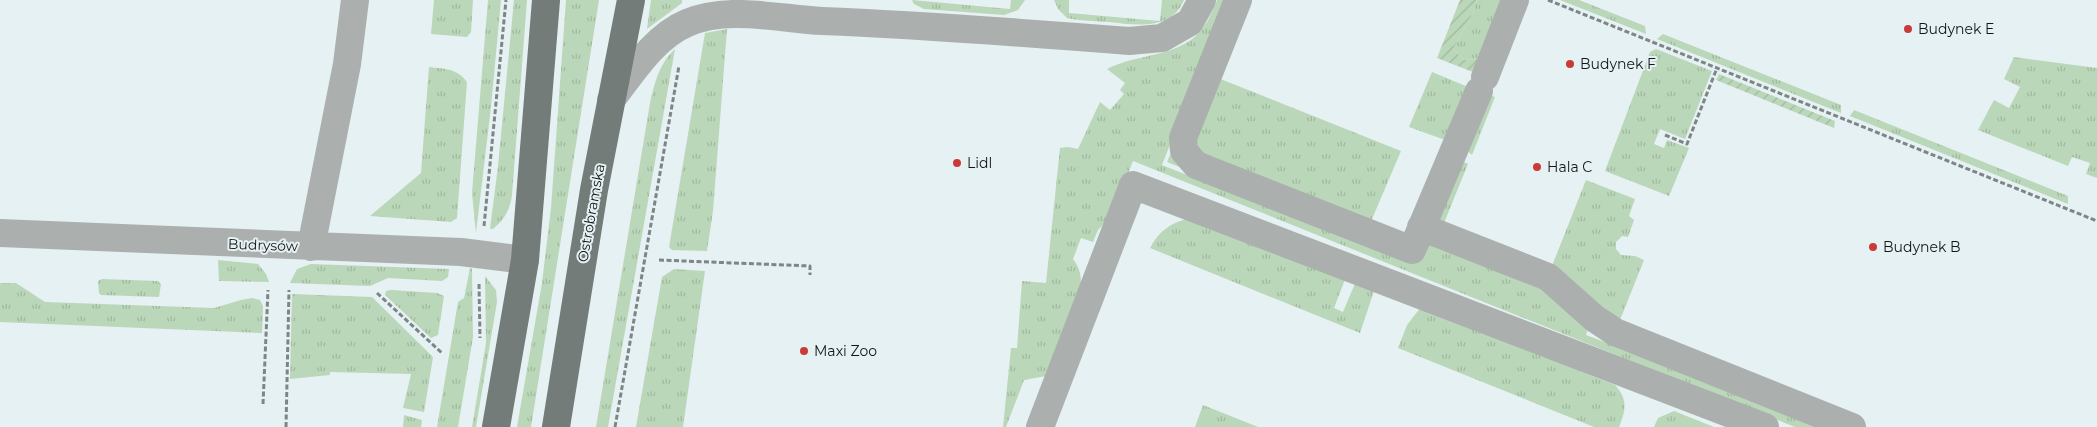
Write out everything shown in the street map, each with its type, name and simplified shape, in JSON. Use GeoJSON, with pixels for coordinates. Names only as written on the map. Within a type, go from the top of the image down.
{"type":"FeatureCollection","features":[{"type":"Feature","properties":{"kind":"main road"},"geometry":{"type":"LineString","coordinates":[[496,427],[525,260],[546,0]]}},
{"type":"Feature","properties":{"kind":"main road","name":"Ostrobramska"},"geometry":{"type":"LineString","coordinates":[[556,427],[611,100],[631,0]]}},
{"type":"Feature","properties":{"kind":"street"},"geometry":{"type":"LineString","coordinates":[[311,247],[347,64],[355,0]]}},
{"type":"Feature","properties":{"kind":"street"},"geometry":{"type":"LineString","coordinates":[[611,100],[650,51],[686,23],[729,15],[891,23],[1129,41],[1162,38],[1190,22],[1202,0]]}},
{"type":"Feature","properties":{"kind":"street"},"geometry":{"type":"LineString","coordinates":[[1238,0],[1183,138],[1184,151],[1196,164],[1412,250],[1515,0]]}},
{"type":"Feature","properties":{"kind":"street"},"geometry":{"type":"LineString","coordinates":[[1040,427],[1133,185],[1765,427]]}},
{"type":"Feature","properties":{"kind":"street"},"geometry":{"type":"LineString","coordinates":[[1421,227],[1548,278],[1594,318],[1615,332],[1852,427]]}},
{"type":"Feature","properties":{"kind":"street","name":"Budrysów"},"geometry":{"type":"LineString","coordinates":[[0,233],[479,254],[525,260]]}},
{"type":"Feature","properties":{"kind":"path"},"geometry":{"type":"LineString","coordinates":[[480,344],[479,254],[487,202],[506,0]]}},
{"type":"Feature","properties":{"kind":"path"},"geometry":{"type":"LineString","coordinates":[[1548,0],[2097,221]]}},
{"type":"Feature","properties":{"kind":"path"},"geometry":{"type":"LineString","coordinates":[[615,427],[686,23]]}},
{"type":"Feature","properties":{"kind":"path"},"geometry":{"type":"LineString","coordinates":[[1665,134],[1687,144],[1717,68]]}},
{"type":"Feature","properties":{"kind":"path"},"geometry":{"type":"LineString","coordinates":[[659,260],[810,266],[810,275]]}},
{"type":"Feature","properties":{"kind":"path"},"geometry":{"type":"LineString","coordinates":[[263,404],[268,290]]}},
{"type":"Feature","properties":{"kind":"path"},"geometry":{"type":"LineString","coordinates":[[286,427],[289,290]]}},
{"type":"Feature","properties":{"kind":"path"},"geometry":{"type":"LineString","coordinates":[[377,293],[443,354]]}},
{"type":"Feature","properties":{"kind":"green space"},"geometry":{"type":"Polygon","coordinates":[[[434,0],[473,0],[471,32],[467,37],[431,34],[434,0]]]}},
{"type":"Feature","properties":{"kind":"green space"},"geometry":{"type":"Polygon","coordinates":[[[488,0],[501,0],[476,233],[472,193],[488,0]]]}},
{"type":"Feature","properties":{"kind":"green space"},"geometry":{"type":"Polygon","coordinates":[[[514,0],[527,0],[512,195],[510,205],[503,218],[493,229],[490,229],[498,166],[514,0]]]}},
{"type":"Feature","properties":{"kind":"green space"},"geometry":{"type":"Polygon","coordinates":[[[566,0],[599,0],[531,427],[517,427],[542,283],[551,208],[566,0]]]}},
{"type":"Feature","properties":{"kind":"green space"},"geometry":{"type":"Polygon","coordinates":[[[651,0],[682,0],[682,3],[647,29],[651,0]]]}},
{"type":"Feature","properties":{"kind":"green space"},"geometry":{"type":"Polygon","coordinates":[[[912,0],[1010,9],[1011,0],[1025,0],[1018,10],[1004,15],[924,9],[914,4],[912,0]]]}},
{"type":"Feature","properties":{"kind":"green space"},"geometry":{"type":"Polygon","coordinates":[[[1054,0],[1069,0],[1069,13],[1160,21],[1162,0],[1184,0],[1171,17],[1152,24],[1141,25],[1067,18],[1058,9],[1054,0]]]}},
{"type":"Feature","properties":{"kind":"green space"},"geometry":{"type":"Polygon","coordinates":[[[1217,0],[1227,0],[1162,165],[1358,243],[1359,239],[1167,162],[1177,138],[1177,147],[1425,242],[1544,284],[1590,323],[1586,335],[1831,427],[1795,427],[1133,161],[1110,217],[1098,230],[1093,242],[1081,238],[1073,259],[1080,273],[1081,290],[1046,376],[1024,380],[1006,427],[1003,427],[1011,348],[1017,348],[1022,281],[1046,283],[1060,148],[1078,149],[1100,102],[1110,110],[1124,94],[1120,90],[1125,83],[1107,69],[1183,45],[1194,38],[1203,28],[1217,0]]]}},
{"type":"Feature","properties":{"kind":"green space"},"geometry":{"type":"Polygon","coordinates":[[[1460,0],[1477,0],[1473,13],[1453,49],[1464,60],[1485,57],[1478,74],[1437,58],[1460,0]]]}},
{"type":"Feature","properties":{"kind":"green space"},"geometry":{"type":"Polygon","coordinates":[[[1477,0],[1508,0],[1485,57],[1464,60],[1453,49],[1473,13],[1477,0]]]}},
{"type":"Feature","properties":{"kind":"green space"},"geometry":{"type":"Polygon","coordinates":[[[1560,0],[1579,0],[1645,26],[1646,34],[1560,0]]]}},
{"type":"Feature","properties":{"kind":"green space"},"geometry":{"type":"Polygon","coordinates":[[[727,29],[713,211],[707,251],[672,250],[669,247],[705,33],[727,29]]]}},
{"type":"Feature","properties":{"kind":"green space"},"geometry":{"type":"Polygon","coordinates":[[[1663,34],[1841,105],[1841,113],[1657,39],[1663,34]]]}},
{"type":"Feature","properties":{"kind":"green space"},"geometry":{"type":"Polygon","coordinates":[[[675,49],[608,427],[596,427],[650,103],[661,67],[675,49]]]}},
{"type":"Feature","properties":{"kind":"green space"},"geometry":{"type":"Polygon","coordinates":[[[1656,49],[1712,71],[1685,139],[1660,129],[1654,144],[1664,148],[1667,140],[1689,148],[1669,196],[1605,171],[1650,52],[1656,49]]]}},
{"type":"Feature","properties":{"kind":"green space"},"geometry":{"type":"Polygon","coordinates":[[[2014,57],[2097,68],[2097,178],[2086,174],[2090,163],[2072,157],[2068,166],[1978,130],[1994,100],[2009,108],[2020,87],[2004,79],[2014,57]]]}},
{"type":"Feature","properties":{"kind":"green space"},"geometry":{"type":"Polygon","coordinates":[[[429,67],[455,72],[467,82],[457,218],[451,222],[370,216],[421,173],[429,67]]]}},
{"type":"Feature","properties":{"kind":"green space"},"geometry":{"type":"Polygon","coordinates":[[[1432,72],[1473,89],[1445,140],[1409,127],[1432,72]]]}},
{"type":"Feature","properties":{"kind":"green space"},"geometry":{"type":"Polygon","coordinates":[[[1719,74],[1835,121],[1834,128],[1716,80],[1719,74]]]}},
{"type":"Feature","properties":{"kind":"green space"},"geometry":{"type":"Polygon","coordinates":[[[1218,78],[1401,151],[1372,219],[1368,222],[1192,150],[1218,78]]]}},
{"type":"Feature","properties":{"kind":"green space"},"geometry":{"type":"Polygon","coordinates":[[[1484,93],[1495,97],[1472,155],[1465,149],[1484,93]]]}},
{"type":"Feature","properties":{"kind":"green space"},"geometry":{"type":"Polygon","coordinates":[[[1854,110],[2068,196],[2068,204],[1850,116],[1854,110]]]}},
{"type":"Feature","properties":{"kind":"green space"},"geometry":{"type":"Polygon","coordinates":[[[1464,162],[1468,164],[1442,228],[1435,214],[1459,163],[1464,162]]]}},
{"type":"Feature","properties":{"kind":"green space"},"geometry":{"type":"Polygon","coordinates":[[[1586,180],[1635,199],[1629,216],[1634,220],[1628,237],[1622,236],[1616,242],[1616,249],[1621,255],[1635,256],[1644,260],[1618,325],[1550,271],[1586,180]]]}},
{"type":"Feature","properties":{"kind":"green space"},"geometry":{"type":"Polygon","coordinates":[[[1191,218],[1346,277],[1334,308],[1343,312],[1356,281],[1375,288],[1360,333],[1150,248],[1166,228],[1191,218]]]}},
{"type":"Feature","properties":{"kind":"green space"},"geometry":{"type":"Polygon","coordinates":[[[218,260],[258,264],[266,274],[269,282],[219,281],[218,260]]]}},
{"type":"Feature","properties":{"kind":"green space"},"geometry":{"type":"Polygon","coordinates":[[[311,264],[449,269],[448,277],[442,281],[388,278],[370,286],[290,283],[297,269],[311,264]]]}},
{"type":"Feature","properties":{"kind":"green space"},"geometry":{"type":"Polygon","coordinates":[[[470,268],[472,269],[473,337],[458,427],[437,427],[458,302],[464,298],[470,268]]]}},
{"type":"Feature","properties":{"kind":"green space"},"geometry":{"type":"Polygon","coordinates":[[[674,269],[705,271],[683,427],[636,427],[662,277],[674,269]]]}},
{"type":"Feature","properties":{"kind":"green space"},"geometry":{"type":"Polygon","coordinates":[[[485,276],[496,290],[497,302],[476,427],[472,427],[486,343],[485,276]]]}},
{"type":"Feature","properties":{"kind":"green space"},"geometry":{"type":"Polygon","coordinates":[[[102,279],[158,281],[161,284],[159,297],[101,295],[99,293],[98,281],[102,279]]]}},
{"type":"Feature","properties":{"kind":"green space"},"geometry":{"type":"Polygon","coordinates":[[[0,283],[16,283],[45,302],[214,308],[252,298],[260,300],[263,306],[262,333],[0,322],[0,283]]]}},
{"type":"Feature","properties":{"kind":"green space"},"geometry":{"type":"Polygon","coordinates":[[[386,291],[437,293],[444,296],[438,335],[431,338],[385,295],[386,291]]]}},
{"type":"Feature","properties":{"kind":"green space"},"geometry":{"type":"Polygon","coordinates":[[[292,294],[372,297],[433,357],[424,412],[403,408],[411,374],[330,372],[330,375],[290,379],[292,294]]]}},
{"type":"Feature","properties":{"kind":"green space"},"geometry":{"type":"Polygon","coordinates":[[[1421,307],[1615,385],[1622,395],[1625,405],[1619,427],[1594,427],[1398,348],[1407,325],[1421,307]]]}},
{"type":"Feature","properties":{"kind":"green space"},"geometry":{"type":"Polygon","coordinates":[[[1203,405],[1258,427],[1195,427],[1203,405]]]}},
{"type":"Feature","properties":{"kind":"green space"},"geometry":{"type":"Polygon","coordinates":[[[1674,411],[1714,427],[1654,427],[1658,418],[1674,411]]]}},
{"type":"Feature","properties":{"kind":"green space"},"geometry":{"type":"Polygon","coordinates":[[[404,415],[422,420],[421,427],[403,427],[404,415]]]}},
{"type":"Feature","properties":{"kind":"place","name":"Budynek E"},"geometry":{"type":"Point","coordinates":[1908,29]}},
{"type":"Feature","properties":{"kind":"place","name":"Budynek F"},"geometry":{"type":"Point","coordinates":[1570,64]}},
{"type":"Feature","properties":{"kind":"place","name":"Lidl"},"geometry":{"type":"Point","coordinates":[957,163]}},
{"type":"Feature","properties":{"kind":"place","name":"Hala C"},"geometry":{"type":"Point","coordinates":[1537,167]}},
{"type":"Feature","properties":{"kind":"place","name":"Budynek B"},"geometry":{"type":"Point","coordinates":[1873,247]}},
{"type":"Feature","properties":{"kind":"place","name":"Maxi Zoo"},"geometry":{"type":"Point","coordinates":[804,351]}}]}
